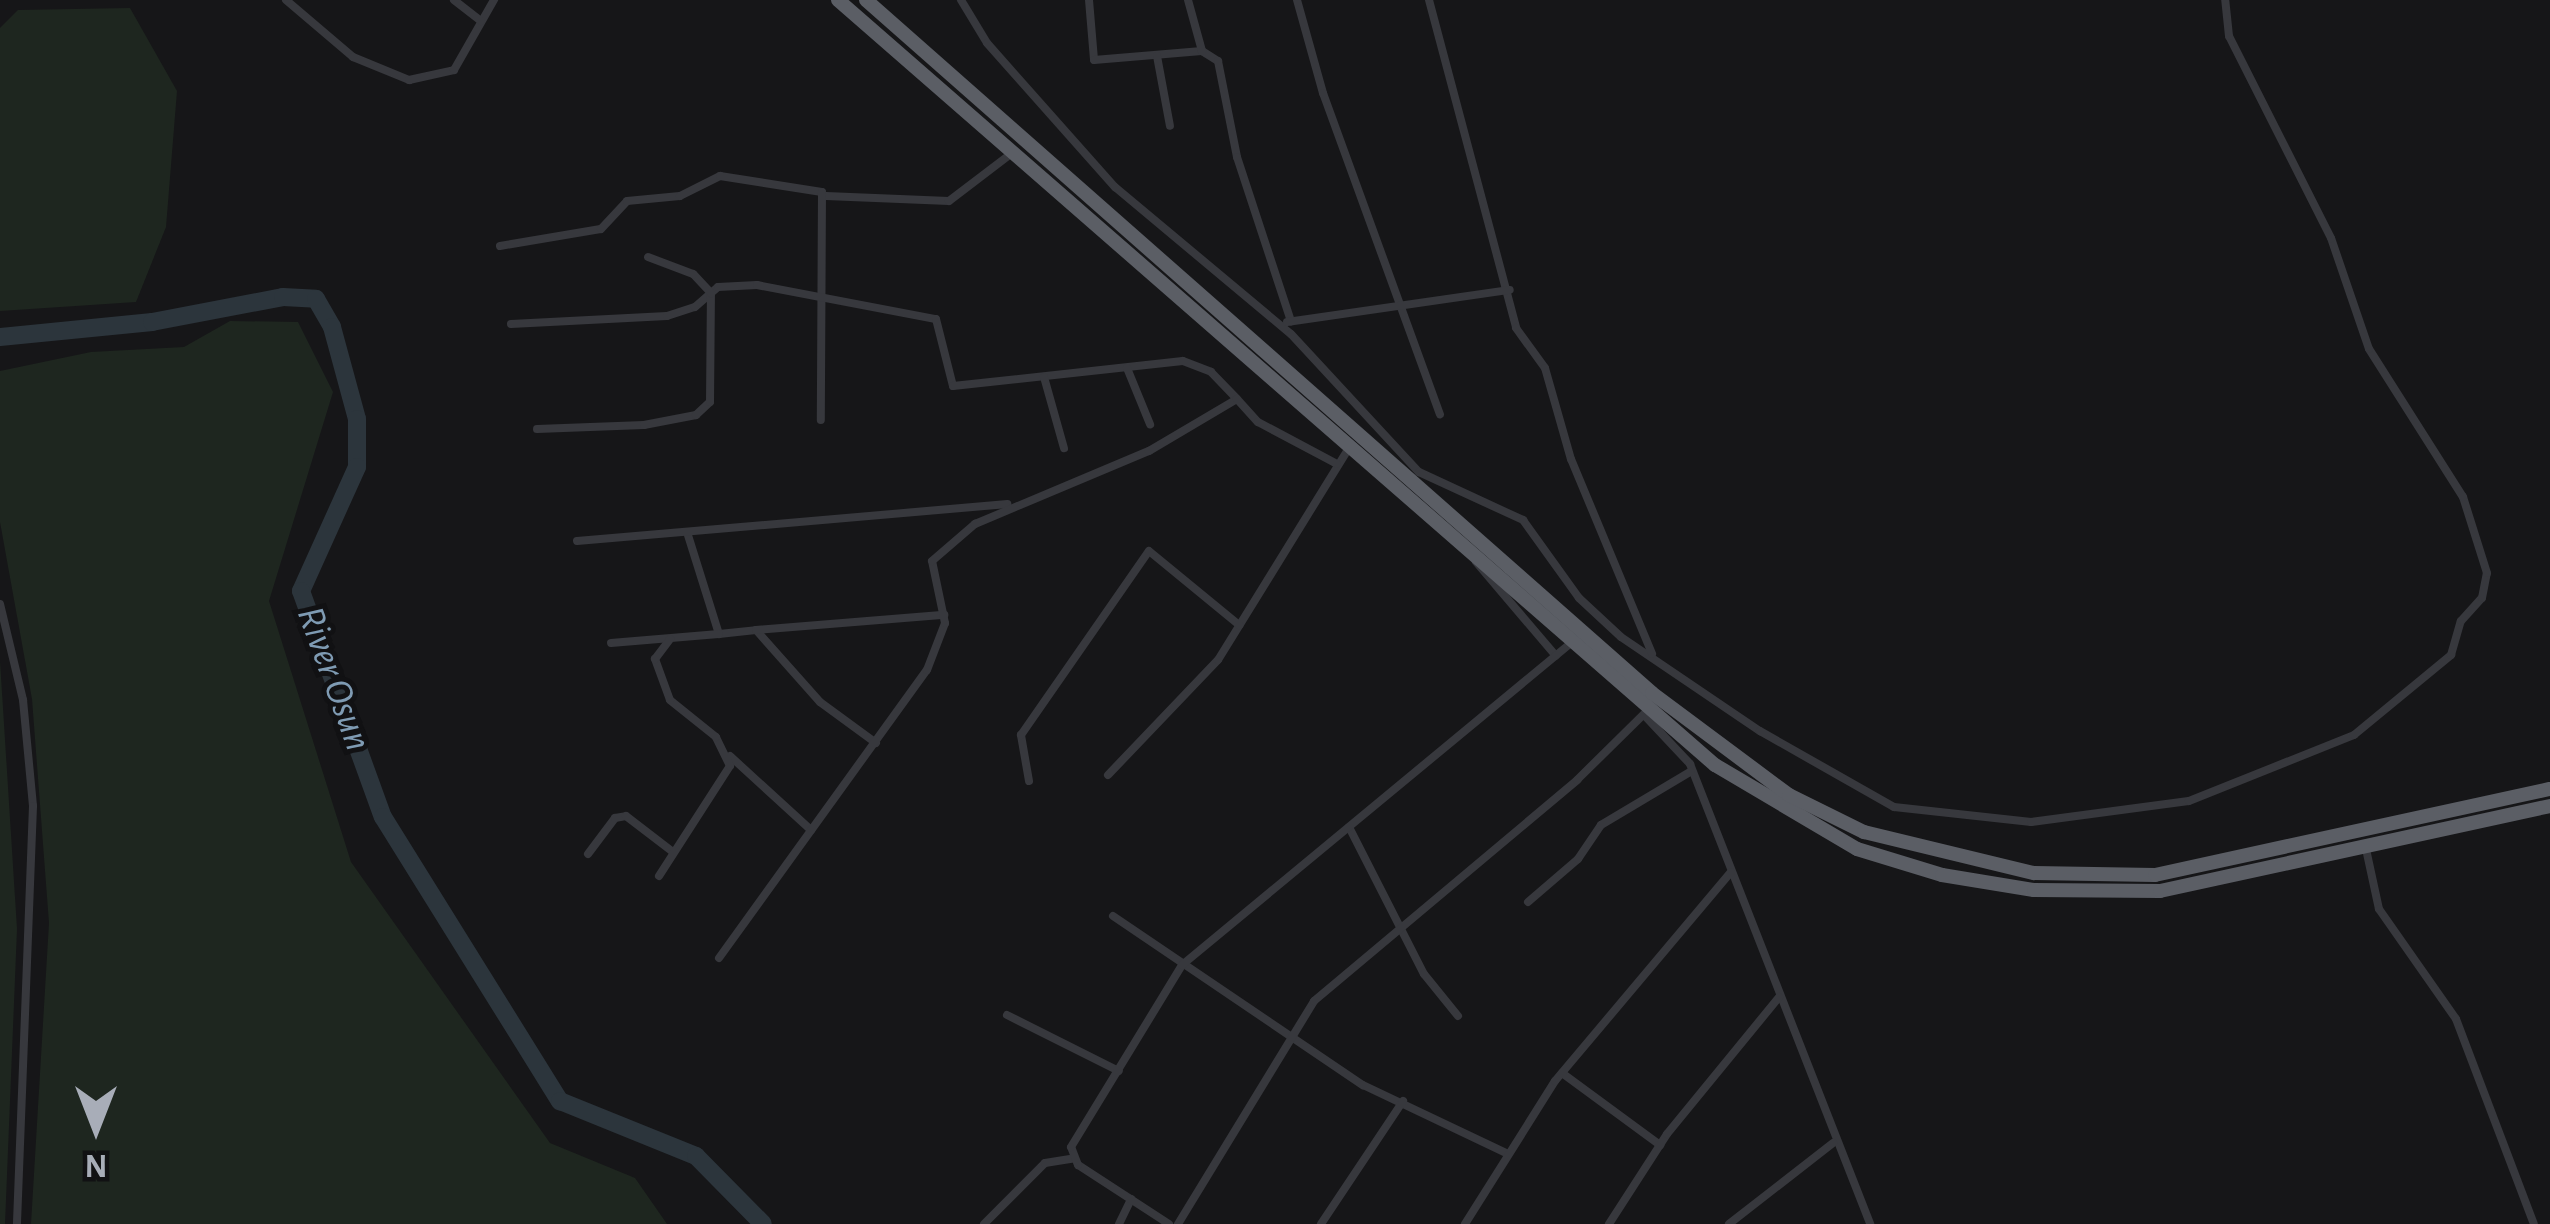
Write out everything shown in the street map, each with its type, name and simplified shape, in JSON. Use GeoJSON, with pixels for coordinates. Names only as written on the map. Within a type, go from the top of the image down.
{"type":"FeatureCollection","features":[{"type":"Feature","properties":{"kind":"highway"},"geometry":{"type":"LineString","coordinates":[[838,0],[1652,694],[1789,795],[1864,832],[1947,858],[2034,873],[2155,875],[2550,789]]}},
{"type":"Feature","properties":{"kind":"highway"},"geometry":{"type":"LineString","coordinates":[[866,0],[1355,440],[1474,557],[1647,713],[1783,809],[1857,849],[1942,875],[2095,894],[2160,891],[2550,806]]}},
{"type":"Feature","properties":{"kind":"street"},"geometry":{"type":"LineString","coordinates":[[286,0],[352,57],[409,80],[454,70],[494,0]]}},
{"type":"Feature","properties":{"kind":"street"},"geometry":{"type":"LineString","coordinates":[[962,0],[987,43],[1115,187],[1278,324],[1440,487],[1523,520],[1579,598],[1652,655],[1760,731],[1894,807],[2032,822],[2214,794],[2354,735],[2451,655],[2487,572],[2463,497],[2369,349],[2330,238],[2229,36],[2225,0]]}},
{"type":"Feature","properties":{"kind":"street"},"geometry":{"type":"LineString","coordinates":[[1089,0],[1090,58],[1202,51],[1218,61],[1237,158],[1291,321]]}},
{"type":"Feature","properties":{"kind":"street"},"geometry":{"type":"LineString","coordinates":[[1188,0],[1202,51]]}},
{"type":"Feature","properties":{"kind":"street"},"geometry":{"type":"LineString","coordinates":[[1297,0],[1440,414]]}},
{"type":"Feature","properties":{"kind":"street"},"geometry":{"type":"LineString","coordinates":[[1429,0],[1510,290],[1516,328],[1545,368],[1571,459],[1652,655]]}},
{"type":"Feature","properties":{"kind":"street"},"geometry":{"type":"LineString","coordinates":[[459,1],[482,22]]}},
{"type":"Feature","properties":{"kind":"street"},"geometry":{"type":"LineString","coordinates":[[1157,56],[1170,127]]}},
{"type":"Feature","properties":{"kind":"street"},"geometry":{"type":"LineString","coordinates":[[500,246],[601,229],[627,201],[680,196],[720,176],[826,196],[949,201],[1012,152]]}},
{"type":"Feature","properties":{"kind":"street"},"geometry":{"type":"LineString","coordinates":[[821,420],[826,196]]}},
{"type":"Feature","properties":{"kind":"street"},"geometry":{"type":"LineString","coordinates":[[536,429],[644,424],[704,410],[712,389],[711,293],[693,274],[648,257]]}},
{"type":"Feature","properties":{"kind":"street"},"geometry":{"type":"LineString","coordinates":[[511,324],[667,316],[711,293],[757,285],[824,295],[936,319],[953,386],[1197,364],[1258,422],[1337,464]]}},
{"type":"Feature","properties":{"kind":"street"},"geometry":{"type":"LineString","coordinates":[[1278,324],[1350,317],[1398,302],[1510,290]]}},
{"type":"Feature","properties":{"kind":"street"},"geometry":{"type":"LineString","coordinates":[[1127,368],[1150,424]]}},
{"type":"Feature","properties":{"kind":"street"},"geometry":{"type":"LineString","coordinates":[[1044,377],[1064,448]]}},
{"type":"Feature","properties":{"kind":"street"},"geometry":{"type":"LineString","coordinates":[[719,958],[927,670],[944,615],[932,561],[975,524],[1014,503],[1131,460],[1238,399]]}},
{"type":"Feature","properties":{"kind":"street"},"geometry":{"type":"LineString","coordinates":[[1108,776],[1218,660],[1370,417]]}},
{"type":"Feature","properties":{"kind":"street"},"geometry":{"type":"LineString","coordinates":[[577,541],[1014,503]]}},
{"type":"Feature","properties":{"kind":"street"},"geometry":{"type":"LineString","coordinates":[[972,507],[975,524]]}},
{"type":"Feature","properties":{"kind":"street"},"geometry":{"type":"LineString","coordinates":[[687,532],[719,634]]}},
{"type":"Feature","properties":{"kind":"street"},"geometry":{"type":"LineString","coordinates":[[1029,781],[1021,735],[1149,550],[1239,625]]}},
{"type":"Feature","properties":{"kind":"street"},"geometry":{"type":"LineString","coordinates":[[1474,557],[1488,584],[1556,656]]}},
{"type":"Feature","properties":{"kind":"street"},"geometry":{"type":"LineString","coordinates":[[0,604],[23,700],[33,806],[17,1224]]}},
{"type":"Feature","properties":{"kind":"street"},"geometry":{"type":"LineString","coordinates":[[611,643],[944,615]]}},
{"type":"Feature","properties":{"kind":"street"},"geometry":{"type":"LineString","coordinates":[[756,629],[820,702],[876,743]]}},
{"type":"Feature","properties":{"kind":"street"},"geometry":{"type":"LineString","coordinates":[[670,639],[655,659],[670,700],[811,830]]}},
{"type":"Feature","properties":{"kind":"street"},"geometry":{"type":"LineString","coordinates":[[1571,643],[1182,965],[1071,1147],[1075,1158],[1174,1224],[1314,1001],[1647,713],[1686,757],[1833,1143],[1870,1224]]}},
{"type":"Feature","properties":{"kind":"street"},"geometry":{"type":"LineString","coordinates":[[659,876],[730,756]]}},
{"type":"Feature","properties":{"kind":"street"},"geometry":{"type":"LineString","coordinates":[[1528,902],[1578,859],[1601,825],[1690,772]]}},
{"type":"Feature","properties":{"kind":"street"},"geometry":{"type":"LineString","coordinates":[[588,854],[615,818],[626,816],[673,852]]}},
{"type":"Feature","properties":{"kind":"street"},"geometry":{"type":"LineString","coordinates":[[1349,827],[1399,930],[1458,1016]]}},
{"type":"Feature","properties":{"kind":"street"},"geometry":{"type":"LineString","coordinates":[[2366,849],[2379,909],[2456,1019],[2534,1224]]}},
{"type":"Feature","properties":{"kind":"street"},"geometry":{"type":"LineString","coordinates":[[1465,1224],[1562,1072],[1731,871]]}},
{"type":"Feature","properties":{"kind":"street"},"geometry":{"type":"LineString","coordinates":[[1113,916],[1363,1085],[1508,1154]]}},
{"type":"Feature","properties":{"kind":"street"},"geometry":{"type":"LineString","coordinates":[[1609,1224],[1660,1145],[1780,996]]}},
{"type":"Feature","properties":{"kind":"street"},"geometry":{"type":"LineString","coordinates":[[1007,1015],[1119,1071]]}},
{"type":"Feature","properties":{"kind":"street"},"geometry":{"type":"LineString","coordinates":[[1562,1072],[1660,1145]]}},
{"type":"Feature","properties":{"kind":"street"},"geometry":{"type":"LineString","coordinates":[[1321,1224],[1403,1101]]}},
{"type":"Feature","properties":{"kind":"street"},"geometry":{"type":"LineString","coordinates":[[1729,1224],[1833,1143]]}},
{"type":"Feature","properties":{"kind":"street"},"geometry":{"type":"LineString","coordinates":[[984,1224],[1045,1163],[1075,1158]]}},
{"type":"Feature","properties":{"kind":"street"},"geometry":{"type":"LineString","coordinates":[[1119,1224],[1131,1199]]}},
{"type":"Feature","properties":{"kind":"shaded area"},"geometry":{"type":"Polygon","coordinates":[[[130,8],[177,91],[166,227],[136,302],[0,311],[0,28],[18,10],[130,8]]]}},
{"type":"Feature","properties":{"kind":"shaded area"},"geometry":{"type":"Polygon","coordinates":[[[230,321],[298,322],[333,392],[269,601],[351,862],[550,1143],[635,1178],[667,1224],[31,1224],[49,923],[32,699],[0,522],[0,371],[91,352],[184,347],[230,321]]]}},
{"type":"Feature","properties":{"kind":"shaded area"},"geometry":{"type":"Polygon","coordinates":[[[0,661],[17,929],[5,1224],[0,1224],[0,661]]]}},
{"type":"Feature","properties":{"kind":"waterway","name":"River Osun"},"geometry":{"type":"LineString","coordinates":[[0,337],[152,322],[283,297],[316,299],[332,327],[357,419],[357,467],[301,591],[383,817],[560,1101],[696,1156],[763,1224]]}}]}
